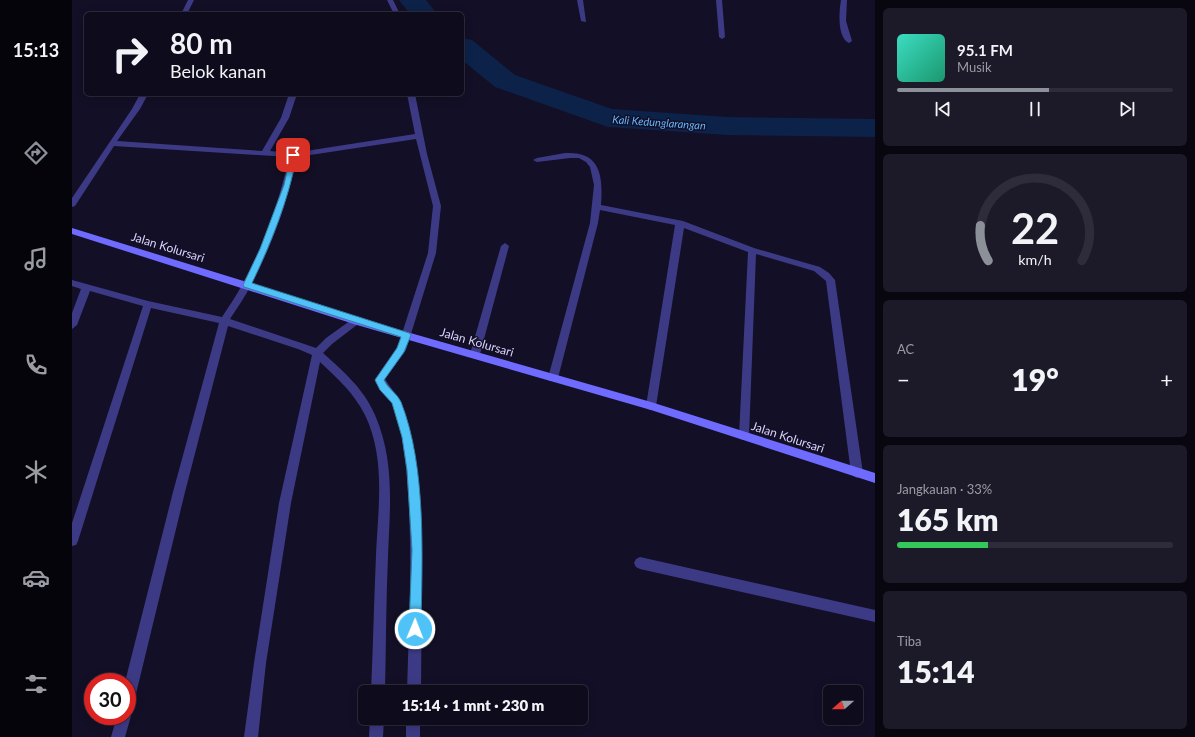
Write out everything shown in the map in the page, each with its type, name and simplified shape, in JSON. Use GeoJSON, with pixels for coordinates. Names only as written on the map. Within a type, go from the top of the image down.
{"type":"FeatureCollection","features":[{"type":"Feature","properties":{"kind":"street"},"geometry":{"type":"LineString","coordinates":[[185,12],[191,0]]}},
{"type":"Feature","properties":{"kind":"street"},"geometry":{"type":"LineString","coordinates":[[390,0],[396,12]]}},
{"type":"Feature","properties":{"kind":"street"},"geometry":{"type":"LineString","coordinates":[[580,0],[584,21]]}},
{"type":"Feature","properties":{"kind":"street"},"geometry":{"type":"LineString","coordinates":[[719,0],[722,36]]}},
{"type":"Feature","properties":{"kind":"street"},"geometry":{"type":"LineString","coordinates":[[844,0],[841,10],[842,20],[849,41]]}},
{"type":"Feature","properties":{"kind":"street"},"geometry":{"type":"LineString","coordinates":[[72,204],[136,109],[143,96]]}},
{"type":"Feature","properties":{"kind":"street"},"geometry":{"type":"LineString","coordinates":[[264,154],[272,142],[292,96]]}},
{"type":"Feature","properties":{"kind":"street"},"geometry":{"type":"LineString","coordinates":[[412,96],[419,136],[437,206],[432,253],[401,350],[380,380],[383,388],[396,402],[407,437],[412,470],[417,550],[414,685]]}},
{"type":"Feature","properties":{"kind":"street"},"geometry":{"type":"LineString","coordinates":[[112,144],[293,155],[328,151],[419,136]]}},
{"type":"Feature","properties":{"kind":"street"},"geometry":{"type":"LineString","coordinates":[[134,673],[179,492],[227,316],[244,289],[264,249],[288,185],[293,155]]}},
{"type":"Feature","properties":{"kind":"street"},"geometry":{"type":"LineString","coordinates":[[537,160],[576,156],[588,160],[594,165],[597,175],[597,207],[553,378]]}},
{"type":"Feature","properties":{"kind":"street"},"geometry":{"type":"LineString","coordinates":[[597,207],[680,223],[752,250],[817,269],[826,275],[830,280],[857,473]]}},
{"type":"Feature","properties":{"kind":"street"},"geometry":{"type":"LineString","coordinates":[[651,406],[680,223]]}},
{"type":"Feature","properties":{"kind":"street","name":"Jalan Kolursari"},"geometry":{"type":"LineString","coordinates":[[72,231],[244,289],[475,354],[651,406],[875,478]]}},
{"type":"Feature","properties":{"kind":"street"},"geometry":{"type":"LineString","coordinates":[[475,354],[505,246]]}},
{"type":"Feature","properties":{"kind":"street"},"geometry":{"type":"LineString","coordinates":[[744,436],[752,250]]}},
{"type":"Feature","properties":{"kind":"street"},"geometry":{"type":"LineString","coordinates":[[72,283],[148,304],[227,316],[319,352],[354,389],[370,416],[381,448],[385,513],[382,554],[378,685]]}},
{"type":"Feature","properties":{"kind":"street"},"geometry":{"type":"LineString","coordinates":[[72,325],[87,286]]}},
{"type":"Feature","properties":{"kind":"street"},"geometry":{"type":"LineString","coordinates":[[72,542],[148,304]]}},
{"type":"Feature","properties":{"kind":"street"},"geometry":{"type":"LineString","coordinates":[[252,737],[260,663],[285,503],[319,352],[329,341],[357,321]]}},
{"type":"Feature","properties":{"kind":"street"},"geometry":{"type":"LineString","coordinates":[[640,563],[875,616]]}},
{"type":"Feature","properties":{"kind":"street"},"geometry":{"type":"LineString","coordinates":[[118,737],[121,725]]}},
{"type":"Feature","properties":{"kind":"street"},"geometry":{"type":"LineString","coordinates":[[376,737],[377,725]]}},
{"type":"Feature","properties":{"kind":"street"},"geometry":{"type":"LineString","coordinates":[[413,725],[413,737]]}},
{"type":"Feature","properties":{"kind":"waterway","name":"Kali Kedunglarangan"},"geometry":{"type":"LineString","coordinates":[[412,0],[422,12]]}},
{"type":"Feature","properties":{"kind":"waterway","name":"Kali Kedunglarangan"},"geometry":{"type":"LineString","coordinates":[[464,48],[505,81],[608,118],[727,126],[875,128]]}},
{"type":"Feature","properties":{"kind":"route"},"geometry":{"type":"LineString","coordinates":[[293,155],[288,185],[264,249],[247,285],[357,321],[406,335],[401,350],[380,380],[383,388],[396,402],[410,451],[417,550],[415,629]]}}]}
